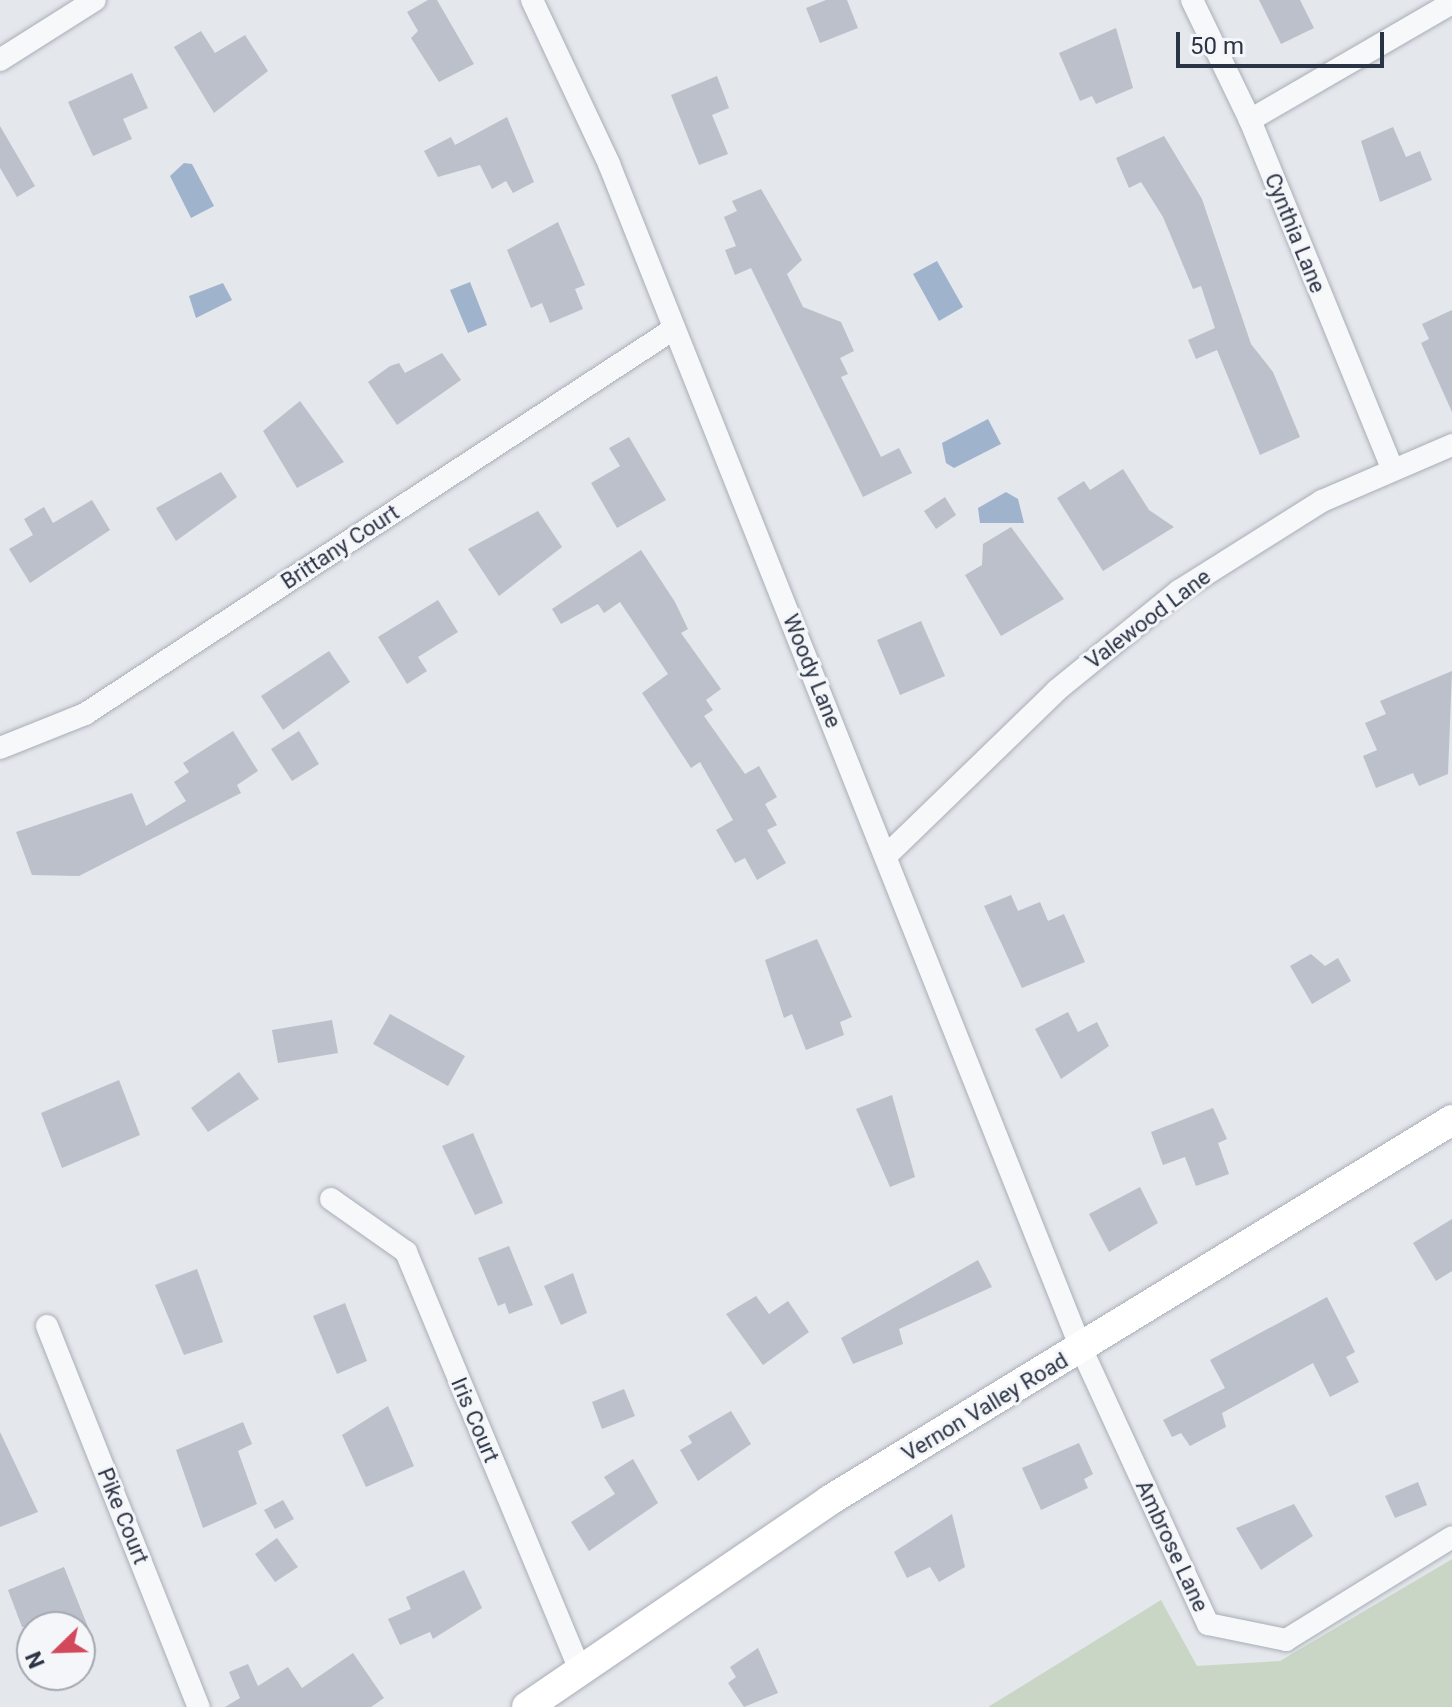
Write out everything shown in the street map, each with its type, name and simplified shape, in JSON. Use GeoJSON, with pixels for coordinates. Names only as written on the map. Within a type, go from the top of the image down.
{"type":"FeatureCollection","features":[{"type":"Feature","properties":{"kind":"main road","name":"Vernon Valley Road"},"geometry":{"type":"LineString","coordinates":[[527,1707],[830,1500],[1452,1120]]}},
{"type":"Feature","properties":{"kind":"street"},"geometry":{"type":"LineString","coordinates":[[0,60],[95,0]]}},
{"type":"Feature","properties":{"kind":"street","name":"Woody Lane"},"geometry":{"type":"LineString","coordinates":[[532,0],[585,107],[672,330],[887,855],[1081,1348]]}},
{"type":"Feature","properties":{"kind":"street","name":"Cynthia Lane"},"geometry":{"type":"LineString","coordinates":[[1192,0],[1250,120],[1392,468]]}},
{"type":"Feature","properties":{"kind":"street"},"geometry":{"type":"LineString","coordinates":[[1250,120],[1452,3]]}},
{"type":"Feature","properties":{"kind":"street","name":"Brittany Court"},"geometry":{"type":"LineString","coordinates":[[0,748],[85,714],[672,330]]}},
{"type":"Feature","properties":{"kind":"street","name":"Valewood Lane"},"geometry":{"type":"LineString","coordinates":[[887,855],[1057,690],[1179,591],[1322,501],[1392,468],[1452,445]]}},
{"type":"Feature","properties":{"kind":"street","name":"Iris Court"},"geometry":{"type":"LineString","coordinates":[[331,1199],[406,1252],[580,1671]]}},
{"type":"Feature","properties":{"kind":"street","name":"Pike Court"},"geometry":{"type":"LineString","coordinates":[[47,1326],[199,1707]]}},
{"type":"Feature","properties":{"kind":"street","name":"Ambrose Lane"},"geometry":{"type":"LineString","coordinates":[[1081,1348],[1208,1624],[1286,1640],[1452,1537]]}},
{"type":"Feature","properties":{"kind":"green space"},"geometry":{"type":"Polygon","coordinates":[[[1452,1559],[1452,1707],[988,1707],[1161,1600],[1197,1666],[1280,1661],[1452,1559]]]}},
{"type":"Feature","properties":{"kind":"water"},"geometry":{"type":"Polygon","coordinates":[[[184,163],[192,164],[214,206],[191,218],[170,176],[184,163]]]}},
{"type":"Feature","properties":{"kind":"water"},"geometry":{"type":"Polygon","coordinates":[[[937,261],[963,307],[939,321],[913,274],[937,261]]]}},
{"type":"Feature","properties":{"kind":"water"},"geometry":{"type":"Polygon","coordinates":[[[470,282],[487,325],[468,333],[450,290],[470,282]]]}},
{"type":"Feature","properties":{"kind":"water"},"geometry":{"type":"Polygon","coordinates":[[[223,283],[232,300],[196,318],[189,296],[223,283]]]}},
{"type":"Feature","properties":{"kind":"water"},"geometry":{"type":"Polygon","coordinates":[[[988,419],[1001,444],[954,468],[946,463],[942,443],[988,419]]]}},
{"type":"Feature","properties":{"kind":"water"},"geometry":{"type":"Polygon","coordinates":[[[1006,492],[1018,499],[1024,523],[980,523],[978,508],[1006,492]]]}},
{"type":"Feature","properties":{"kind":"building"},"geometry":{"type":"Polygon","coordinates":[[[428,0],[437,0],[474,64],[439,82],[411,38],[418,31],[407,12],[428,0]]]}},
{"type":"Feature","properties":{"kind":"building"},"geometry":{"type":"Polygon","coordinates":[[[826,0],[847,0],[858,28],[820,43],[806,8],[826,0]]]}},
{"type":"Feature","properties":{"kind":"building"},"geometry":{"type":"Polygon","coordinates":[[[1259,0],[1300,0],[1314,28],[1281,44],[1259,0]]]}},
{"type":"Feature","properties":{"kind":"building"},"geometry":{"type":"Polygon","coordinates":[[[1116,28],[1133,88],[1096,104],[1092,96],[1080,101],[1059,53],[1116,28]]]}},
{"type":"Feature","properties":{"kind":"building"},"geometry":{"type":"Polygon","coordinates":[[[201,31],[215,53],[245,35],[268,71],[214,113],[174,47],[201,31]]]}},
{"type":"Feature","properties":{"kind":"building"},"geometry":{"type":"Polygon","coordinates":[[[132,73],[148,108],[123,119],[132,139],[93,156],[68,102],[132,73]]]}},
{"type":"Feature","properties":{"kind":"building"},"geometry":{"type":"Polygon","coordinates":[[[717,76],[729,108],[712,115],[728,154],[699,165],[671,95],[717,76]]]}},
{"type":"Feature","properties":{"kind":"building"},"geometry":{"type":"Polygon","coordinates":[[[507,117],[534,182],[513,193],[506,181],[492,189],[480,165],[438,177],[424,151],[451,137],[455,145],[507,117]]]}},
{"type":"Feature","properties":{"kind":"building"},"geometry":{"type":"Polygon","coordinates":[[[0,126],[35,186],[17,197],[0,168],[0,126]]]}},
{"type":"Feature","properties":{"kind":"building"},"geometry":{"type":"Polygon","coordinates":[[[1393,127],[1406,157],[1420,151],[1432,180],[1380,202],[1361,141],[1393,127]]]}},
{"type":"Feature","properties":{"kind":"building"},"geometry":{"type":"Polygon","coordinates":[[[1164,136],[1202,199],[1251,344],[1273,372],[1300,437],[1260,455],[1217,350],[1196,359],[1188,340],[1215,328],[1201,286],[1193,289],[1163,217],[1141,182],[1129,188],[1116,158],[1164,136]]]}},
{"type":"Feature","properties":{"kind":"building"},"geometry":{"type":"Polygon","coordinates":[[[761,189],[802,260],[787,274],[803,307],[841,322],[854,351],[840,358],[848,374],[841,377],[881,457],[899,448],[912,473],[863,497],[751,268],[735,275],[725,250],[736,246],[724,217],[737,211],[732,201],[761,189]]]}},
{"type":"Feature","properties":{"kind":"building"},"geometry":{"type":"Polygon","coordinates":[[[558,222],[585,285],[575,289],[583,309],[550,323],[542,303],[531,308],[507,250],[558,222]]]}},
{"type":"Feature","properties":{"kind":"building"},"geometry":{"type":"Polygon","coordinates":[[[1452,310],[1452,412],[1421,343],[1429,339],[1422,324],[1452,310]]]}},
{"type":"Feature","properties":{"kind":"building"},"geometry":{"type":"Polygon","coordinates":[[[442,353],[461,380],[397,425],[368,382],[390,366],[399,363],[405,373],[442,353]]]}},
{"type":"Feature","properties":{"kind":"building"},"geometry":{"type":"Polygon","coordinates":[[[300,401],[344,462],[297,488],[263,431],[300,401]]]}},
{"type":"Feature","properties":{"kind":"building"},"geometry":{"type":"Polygon","coordinates":[[[629,437],[666,500],[617,528],[591,483],[620,466],[609,448],[629,437]]]}},
{"type":"Feature","properties":{"kind":"building"},"geometry":{"type":"Polygon","coordinates":[[[1123,469],[1149,510],[1174,527],[1103,571],[1057,498],[1084,481],[1090,490],[1123,469]]]}},
{"type":"Feature","properties":{"kind":"building"},"geometry":{"type":"Polygon","coordinates":[[[221,472],[237,497],[176,541],[156,508],[221,472]]]}},
{"type":"Feature","properties":{"kind":"building"},"geometry":{"type":"Polygon","coordinates":[[[945,497],[956,515],[936,529],[924,511],[945,497]]]}},
{"type":"Feature","properties":{"kind":"building"},"geometry":{"type":"Polygon","coordinates":[[[92,500],[110,530],[30,583],[9,549],[33,535],[24,519],[44,507],[53,523],[92,500]]]}},
{"type":"Feature","properties":{"kind":"building"},"geometry":{"type":"Polygon","coordinates":[[[538,511],[562,547],[499,596],[468,549],[538,511]]]}},
{"type":"Feature","properties":{"kind":"building"},"geometry":{"type":"Polygon","coordinates":[[[1011,527],[1064,599],[1001,636],[965,575],[982,565],[983,544],[1011,527]]]}},
{"type":"Feature","properties":{"kind":"building"},"geometry":{"type":"Polygon","coordinates":[[[641,550],[675,602],[688,629],[681,633],[721,689],[706,700],[713,710],[704,716],[745,774],[759,766],[777,797],[765,804],[777,825],[767,830],[786,863],[757,880],[745,858],[735,863],[716,830],[733,820],[700,762],[691,768],[642,693],[668,674],[620,602],[604,613],[598,604],[561,624],[552,609],[641,550]]]}},
{"type":"Feature","properties":{"kind":"building"},"geometry":{"type":"Polygon","coordinates":[[[438,600],[458,632],[418,657],[427,671],[407,684],[378,637],[438,600]]]}},
{"type":"Feature","properties":{"kind":"building"},"geometry":{"type":"Polygon","coordinates":[[[921,621],[945,676],[900,695],[877,640],[921,621]]]}},
{"type":"Feature","properties":{"kind":"building"},"geometry":{"type":"Polygon","coordinates":[[[329,651],[350,682],[283,730],[261,696],[329,651]]]}},
{"type":"Feature","properties":{"kind":"building"},"geometry":{"type":"Polygon","coordinates":[[[1452,671],[1448,774],[1419,786],[1413,773],[1376,788],[1363,756],[1377,750],[1365,723],[1386,714],[1380,701],[1452,671]]]}},
{"type":"Feature","properties":{"kind":"building"},"geometry":{"type":"Polygon","coordinates":[[[233,731],[258,771],[237,785],[241,793],[79,876],[32,875],[16,832],[132,793],[146,826],[186,801],[174,782],[189,772],[183,763],[233,731]]]}},
{"type":"Feature","properties":{"kind":"building"},"geometry":{"type":"Polygon","coordinates":[[[299,731],[319,764],[292,781],[271,749],[299,731]]]}},
{"type":"Feature","properties":{"kind":"building"},"geometry":{"type":"Polygon","coordinates":[[[1011,895],[1018,911],[1040,902],[1048,921],[1064,914],[1085,962],[1022,988],[984,906],[1011,895]]]}},
{"type":"Feature","properties":{"kind":"building"},"geometry":{"type":"Polygon","coordinates":[[[817,939],[852,1017],[840,1022],[844,1035],[806,1050],[792,1014],[784,1018],[765,960],[817,939]]]}},
{"type":"Feature","properties":{"kind":"building"},"geometry":{"type":"Polygon","coordinates":[[[1311,954],[1325,966],[1338,958],[1351,981],[1312,1004],[1290,966],[1311,954]]]}},
{"type":"Feature","properties":{"kind":"building"},"geometry":{"type":"Polygon","coordinates":[[[1068,1012],[1078,1032],[1097,1022],[1109,1046],[1061,1079],[1035,1029],[1068,1012]]]}},
{"type":"Feature","properties":{"kind":"building"},"geometry":{"type":"Polygon","coordinates":[[[390,1014],[465,1056],[448,1086],[373,1044],[390,1014]]]}},
{"type":"Feature","properties":{"kind":"building"},"geometry":{"type":"Polygon","coordinates":[[[332,1020],[338,1053],[278,1063],[272,1030],[332,1020]]]}},
{"type":"Feature","properties":{"kind":"building"},"geometry":{"type":"Polygon","coordinates":[[[239,1072],[259,1099],[208,1132],[191,1108],[239,1072]]]}},
{"type":"Feature","properties":{"kind":"building"},"geometry":{"type":"Polygon","coordinates":[[[119,1080],[140,1135],[62,1168],[41,1113],[119,1080]]]}},
{"type":"Feature","properties":{"kind":"building"},"geometry":{"type":"Polygon","coordinates":[[[892,1095],[915,1177],[890,1187],[856,1109],[892,1095]]]}},
{"type":"Feature","properties":{"kind":"building"},"geometry":{"type":"Polygon","coordinates":[[[1213,1108],[1227,1139],[1218,1143],[1229,1174],[1196,1186],[1185,1157],[1163,1165],[1151,1132],[1213,1108]]]}},
{"type":"Feature","properties":{"kind":"building"},"geometry":{"type":"Polygon","coordinates":[[[473,1133],[503,1203],[475,1215],[442,1146],[473,1133]]]}},
{"type":"Feature","properties":{"kind":"building"},"geometry":{"type":"Polygon","coordinates":[[[1140,1187],[1158,1223],[1109,1252],[1089,1214],[1140,1187]]]}},
{"type":"Feature","properties":{"kind":"building"},"geometry":{"type":"Polygon","coordinates":[[[1452,1219],[1452,1271],[1436,1281],[1413,1243],[1452,1219]]]}},
{"type":"Feature","properties":{"kind":"building"},"geometry":{"type":"Polygon","coordinates":[[[509,1246],[533,1305],[509,1314],[505,1303],[498,1306],[478,1258],[509,1246]]]}},
{"type":"Feature","properties":{"kind":"building"},"geometry":{"type":"Polygon","coordinates":[[[978,1260],[992,1287],[899,1329],[903,1344],[853,1364],[841,1338],[978,1260]]]}},
{"type":"Feature","properties":{"kind":"building"},"geometry":{"type":"Polygon","coordinates":[[[197,1269],[223,1342],[184,1355],[155,1285],[197,1269]]]}},
{"type":"Feature","properties":{"kind":"building"},"geometry":{"type":"Polygon","coordinates":[[[573,1273],[587,1313],[561,1325],[544,1286],[573,1273]]]}},
{"type":"Feature","properties":{"kind":"building"},"geometry":{"type":"Polygon","coordinates":[[[756,1296],[769,1314],[788,1301],[809,1332],[763,1365],[726,1314],[756,1296]]]}},
{"type":"Feature","properties":{"kind":"building"},"geometry":{"type":"Polygon","coordinates":[[[1327,1297],[1355,1352],[1346,1357],[1359,1382],[1330,1397],[1313,1363],[1222,1413],[1226,1427],[1190,1446],[1181,1433],[1172,1437],[1163,1420],[1225,1388],[1210,1360],[1327,1297]]]}},
{"type":"Feature","properties":{"kind":"building"},"geometry":{"type":"Polygon","coordinates":[[[345,1303],[367,1361],[337,1374],[313,1316],[345,1303]]]}},
{"type":"Feature","properties":{"kind":"building"},"geometry":{"type":"Polygon","coordinates":[[[624,1389],[635,1416],[602,1429],[592,1402],[624,1389]]]}},
{"type":"Feature","properties":{"kind":"building"},"geometry":{"type":"Polygon","coordinates":[[[388,1406],[414,1466],[366,1487],[342,1435],[388,1406]]]}},
{"type":"Feature","properties":{"kind":"building"},"geometry":{"type":"Polygon","coordinates":[[[731,1411],[751,1444],[698,1481],[680,1450],[692,1443],[688,1436],[731,1411]]]}},
{"type":"Feature","properties":{"kind":"building"},"geometry":{"type":"Polygon","coordinates":[[[243,1422],[252,1444],[238,1451],[257,1504],[203,1528],[176,1450],[243,1422]]]}},
{"type":"Feature","properties":{"kind":"building"},"geometry":{"type":"Polygon","coordinates":[[[0,1432],[38,1512],[0,1527],[0,1432]]]}},
{"type":"Feature","properties":{"kind":"building"},"geometry":{"type":"Polygon","coordinates":[[[1079,1443],[1093,1474],[1084,1479],[1088,1488],[1041,1510],[1022,1468],[1079,1443]]]}},
{"type":"Feature","properties":{"kind":"building"},"geometry":{"type":"Polygon","coordinates":[[[633,1459],[658,1503],[589,1551],[571,1522],[615,1494],[604,1477],[633,1459]]]}},
{"type":"Feature","properties":{"kind":"building"},"geometry":{"type":"Polygon","coordinates":[[[1418,1482],[1427,1505],[1395,1518],[1385,1496],[1418,1482]]]}},
{"type":"Feature","properties":{"kind":"building"},"geometry":{"type":"Polygon","coordinates":[[[283,1500],[294,1519],[275,1529],[264,1510],[283,1500]]]}},
{"type":"Feature","properties":{"kind":"building"},"geometry":{"type":"Polygon","coordinates":[[[1294,1504],[1313,1536],[1261,1570],[1236,1528],[1294,1504]]]}},
{"type":"Feature","properties":{"kind":"building"},"geometry":{"type":"Polygon","coordinates":[[[952,1514],[965,1567],[939,1582],[930,1567],[907,1578],[894,1552],[952,1514]]]}},
{"type":"Feature","properties":{"kind":"building"},"geometry":{"type":"Polygon","coordinates":[[[277,1538],[298,1567],[275,1582],[255,1554],[277,1538]]]}},
{"type":"Feature","properties":{"kind":"building"},"geometry":{"type":"Polygon","coordinates":[[[64,1567],[82,1611],[16,1611],[8,1590],[64,1567]]]}},
{"type":"Feature","properties":{"kind":"building"},"geometry":{"type":"Polygon","coordinates":[[[464,1570],[482,1608],[433,1639],[430,1632],[400,1645],[388,1619],[411,1609],[406,1597],[464,1570]]]}},
{"type":"Feature","properties":{"kind":"building"},"geometry":{"type":"Polygon","coordinates":[[[758,1648],[778,1693],[744,1707],[728,1683],[736,1677],[730,1667],[758,1648]]]}},
{"type":"Feature","properties":{"kind":"building"},"geometry":{"type":"Polygon","coordinates":[[[353,1653],[384,1698],[371,1707],[225,1707],[240,1698],[229,1672],[248,1664],[258,1686],[288,1667],[302,1688],[353,1653]]]}}]}
